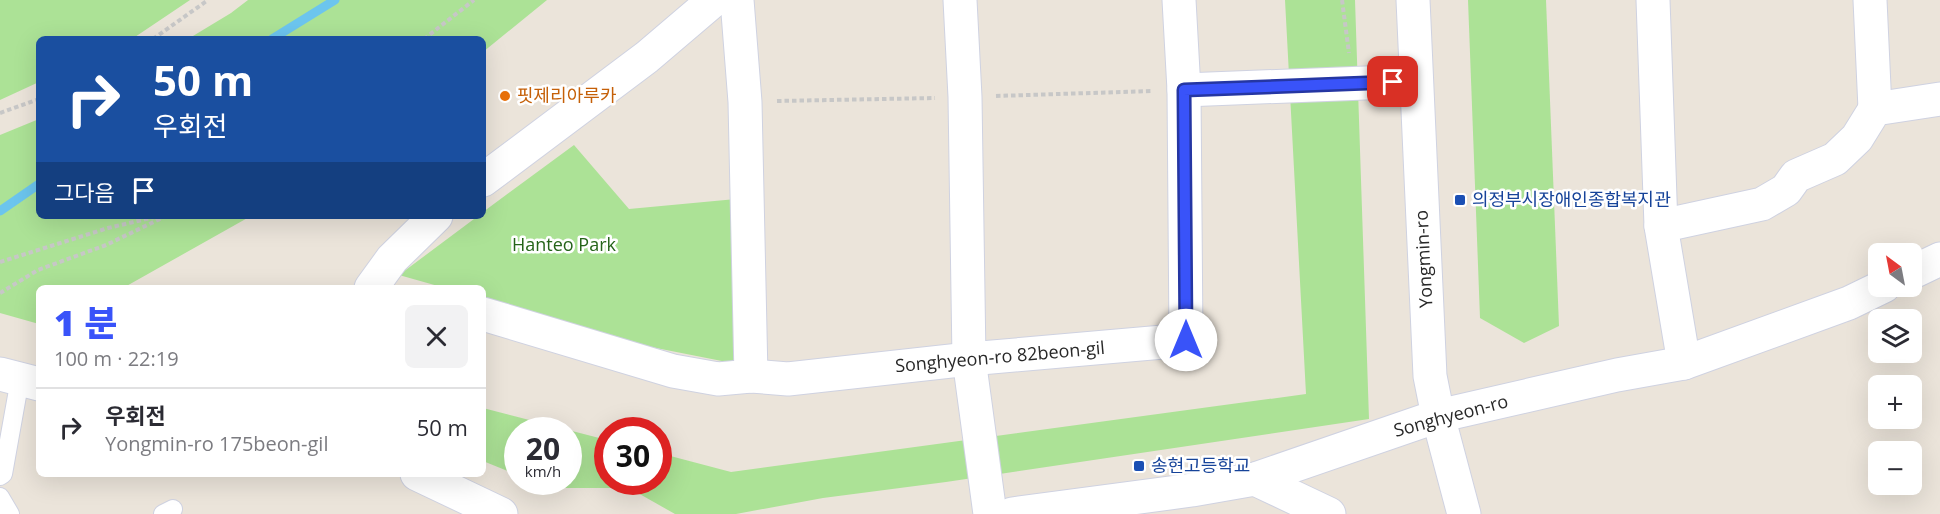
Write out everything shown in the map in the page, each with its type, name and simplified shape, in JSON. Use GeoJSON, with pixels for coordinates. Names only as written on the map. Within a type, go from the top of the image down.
{"type":"FeatureCollection","features":[{"type":"Feature","properties":{"kind":"street"},"geometry":{"type":"LineString","coordinates":[[486,178],[647,57],[714,0]]}},
{"type":"Feature","properties":{"kind":"street"},"geometry":{"type":"LineString","coordinates":[[738,0],[745,102],[750,376]]}},
{"type":"Feature","properties":{"kind":"street"},"geometry":{"type":"LineString","coordinates":[[960,0],[965,97],[969,359],[990,514]]}},
{"type":"Feature","properties":{"kind":"street","name":"Songhyeon-ro 82beon-gil"},"geometry":{"type":"LineString","coordinates":[[486,315],[673,371],[718,379],[750,376],[789,379],[969,359],[1186,340],[1184,90],[1179,0]]}},
{"type":"Feature","properties":{"kind":"street","name":"Yongmin-ro"},"geometry":{"type":"LineString","coordinates":[[1413,0],[1430,376],[1438,416],[1464,514]]}},
{"type":"Feature","properties":{"kind":"street"},"geometry":{"type":"LineString","coordinates":[[1653,0],[1661,226],[1684,363]]}},
{"type":"Feature","properties":{"kind":"street"},"geometry":{"type":"LineString","coordinates":[[1661,226],[1762,204],[1786,190],[1796,176],[1835,159],[1857,138],[1875,109],[1870,0]]}},
{"type":"Feature","properties":{"kind":"street"},"geometry":{"type":"LineString","coordinates":[[1184,90],[1416,81]]}},
{"type":"Feature","properties":{"kind":"street"},"geometry":{"type":"LineString","coordinates":[[1875,109],[1940,99]]}},
{"type":"Feature","properties":{"kind":"street"},"geometry":{"type":"LineString","coordinates":[[381,285],[392,259],[433,219]]}},
{"type":"Feature","properties":{"kind":"street"},"geometry":{"type":"LineString","coordinates":[[1922,268],[1940,259]]}},
{"type":"Feature","properties":{"kind":"street","name":"Songhyeon-ro"},"geometry":{"type":"LineString","coordinates":[[1012,514],[1192,490],[1255,479],[1438,416],[1617,375],[1684,363],[1849,303],[1868,294]]}},
{"type":"Feature","properties":{"kind":"street"},"geometry":{"type":"LineString","coordinates":[[423,477],[501,514]]}},
{"type":"Feature","properties":{"kind":"street"},"geometry":{"type":"LineString","coordinates":[[1255,479],[1329,514]]}},
{"type":"Feature","properties":{"kind":"lane"},"geometry":{"type":"LineString","coordinates":[[0,476],[3,474],[20,379]]}},
{"type":"Feature","properties":{"kind":"lane"},"geometry":{"type":"LineString","coordinates":[[0,497],[9,514]]}},
{"type":"Feature","properties":{"kind":"path"},"geometry":{"type":"LineString","coordinates":[[157,36],[208,0]]}},
{"type":"Feature","properties":{"kind":"path"},"geometry":{"type":"LineString","coordinates":[[428,36],[474,0]]}},
{"type":"Feature","properties":{"kind":"path"},"geometry":{"type":"LineString","coordinates":[[1342,0],[1349,54],[1345,63]]}},
{"type":"Feature","properties":{"kind":"path"},"geometry":{"type":"LineString","coordinates":[[0,113],[36,100]]}},
{"type":"Feature","properties":{"kind":"path"},"geometry":{"type":"LineString","coordinates":[[0,262],[108,228],[146,219]]}},
{"type":"Feature","properties":{"kind":"path"},"geometry":{"type":"LineString","coordinates":[[0,293],[38,270],[106,245],[160,219]]}},
{"type":"Feature","properties":{"kind":"green space"},"geometry":{"type":"Polygon","coordinates":[[[0,0],[190,0],[136,36],[36,36],[36,83],[0,100],[0,0]]]}},
{"type":"Feature","properties":{"kind":"green space"},"geometry":{"type":"Polygon","coordinates":[[[248,0],[547,0],[486,50],[486,36],[193,36],[248,0]]]}},
{"type":"Feature","properties":{"kind":"green space"},"geometry":{"type":"Polygon","coordinates":[[[1285,0],[1355,0],[1369,419],[823,498],[736,514],[675,514],[641,495],[672,495],[672,456],[731,472],[1306,394],[1285,0]]]}},
{"type":"Feature","properties":{"kind":"green space"},"geometry":{"type":"Polygon","coordinates":[[[1468,0],[1546,0],[1559,326],[1524,343],[1480,318],[1468,0]]]}},
{"type":"Feature","properties":{"kind":"green space"},"geometry":{"type":"Polygon","coordinates":[[[36,120],[36,219],[246,219],[128,285],[36,285],[36,323],[0,313],[0,135],[36,120]]]}},
{"type":"Feature","properties":{"kind":"green space","name":"Hanteo Park"},"geometry":{"type":"Polygon","coordinates":[[[574,145],[629,209],[736,199],[737,364],[646,346],[486,300],[486,285],[434,285],[399,275],[474,219],[486,219],[486,210],[574,145]]]}},
{"type":"Feature","properties":{"kind":"green space"},"geometry":{"type":"Polygon","coordinates":[[[486,409],[518,417],[504,417],[504,470],[486,462],[486,409]]]}},
{"type":"Feature","properties":{"kind":"green space"},"geometry":{"type":"Polygon","coordinates":[[[582,434],[594,437],[594,488],[582,488],[582,434]]]}},
{"type":"Feature","properties":{"kind":"waterway"},"geometry":{"type":"LineString","coordinates":[[277,36],[335,0]]}},
{"type":"Feature","properties":{"kind":"waterway"},"geometry":{"type":"LineString","coordinates":[[0,211],[36,186]]}},
{"type":"Feature","properties":{"kind":"place","name":"핏제리아루카"},"geometry":{"type":"Point","coordinates":[505,96]}},
{"type":"Feature","properties":{"kind":"place","name":"의정부시장애인종합복지관"},"geometry":{"type":"Point","coordinates":[1460,200]}},
{"type":"Feature","properties":{"kind":"place","name":"송현고등학교"},"geometry":{"type":"Point","coordinates":[1139,466]}},
{"type":"Feature","properties":{"kind":"route"},"geometry":{"type":"LineString","coordinates":[[1186,340],[1184,90],[1393,82]]}}]}
